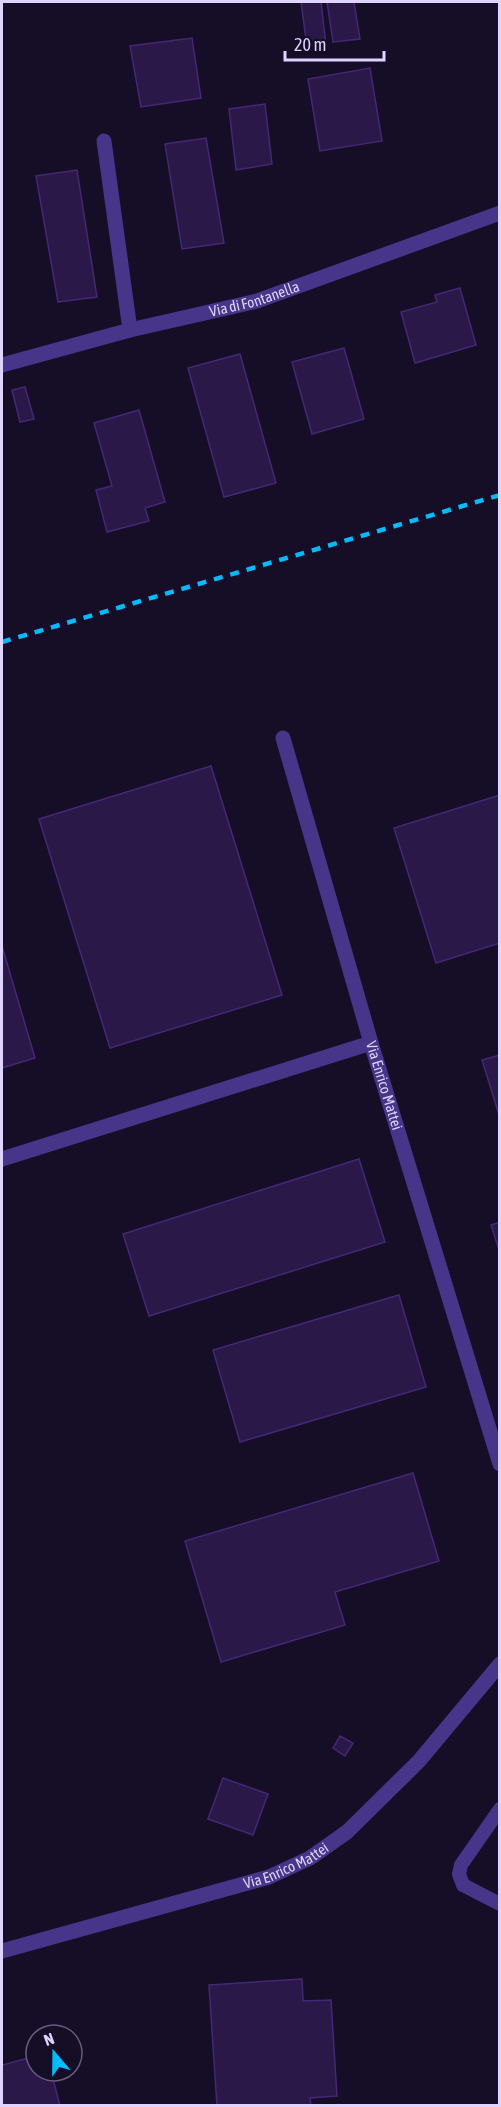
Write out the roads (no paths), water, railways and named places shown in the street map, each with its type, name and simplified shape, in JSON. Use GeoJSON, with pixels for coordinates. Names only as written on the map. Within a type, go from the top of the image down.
{"type":"FeatureCollection","features":[{"type":"Feature","properties":{"kind":"street"},"geometry":{"type":"LineString","coordinates":[[104,141],[130,330]]}},
{"type":"Feature","properties":{"kind":"street","name":"Via di Fontanella"},"geometry":{"type":"LineString","coordinates":[[2,365],[130,330],[257,301],[500,213]]}},
{"type":"Feature","properties":{"kind":"street"},"geometry":{"type":"LineString","coordinates":[[283,738],[371,1043]]}},
{"type":"Feature","properties":{"kind":"street","name":"Via Enrico Mattei"},"geometry":{"type":"LineString","coordinates":[[2,1159],[371,1043],[500,1464]]}},
{"type":"Feature","properties":{"kind":"street","name":"Via Enrico Mattei"},"geometry":{"type":"LineString","coordinates":[[2,1951],[269,1877],[310,1858],[347,1832],[419,1761],[500,1664]]}},
{"type":"Feature","properties":{"kind":"lane"},"geometry":{"type":"LineString","coordinates":[[500,1809],[495,1821],[461,1865],[459,1874],[463,1885],[500,1904]]}},
{"type":"Feature","properties":{"kind":"railway"},"geometry":{"type":"LineString","coordinates":[[2,642],[500,495]]}}]}
